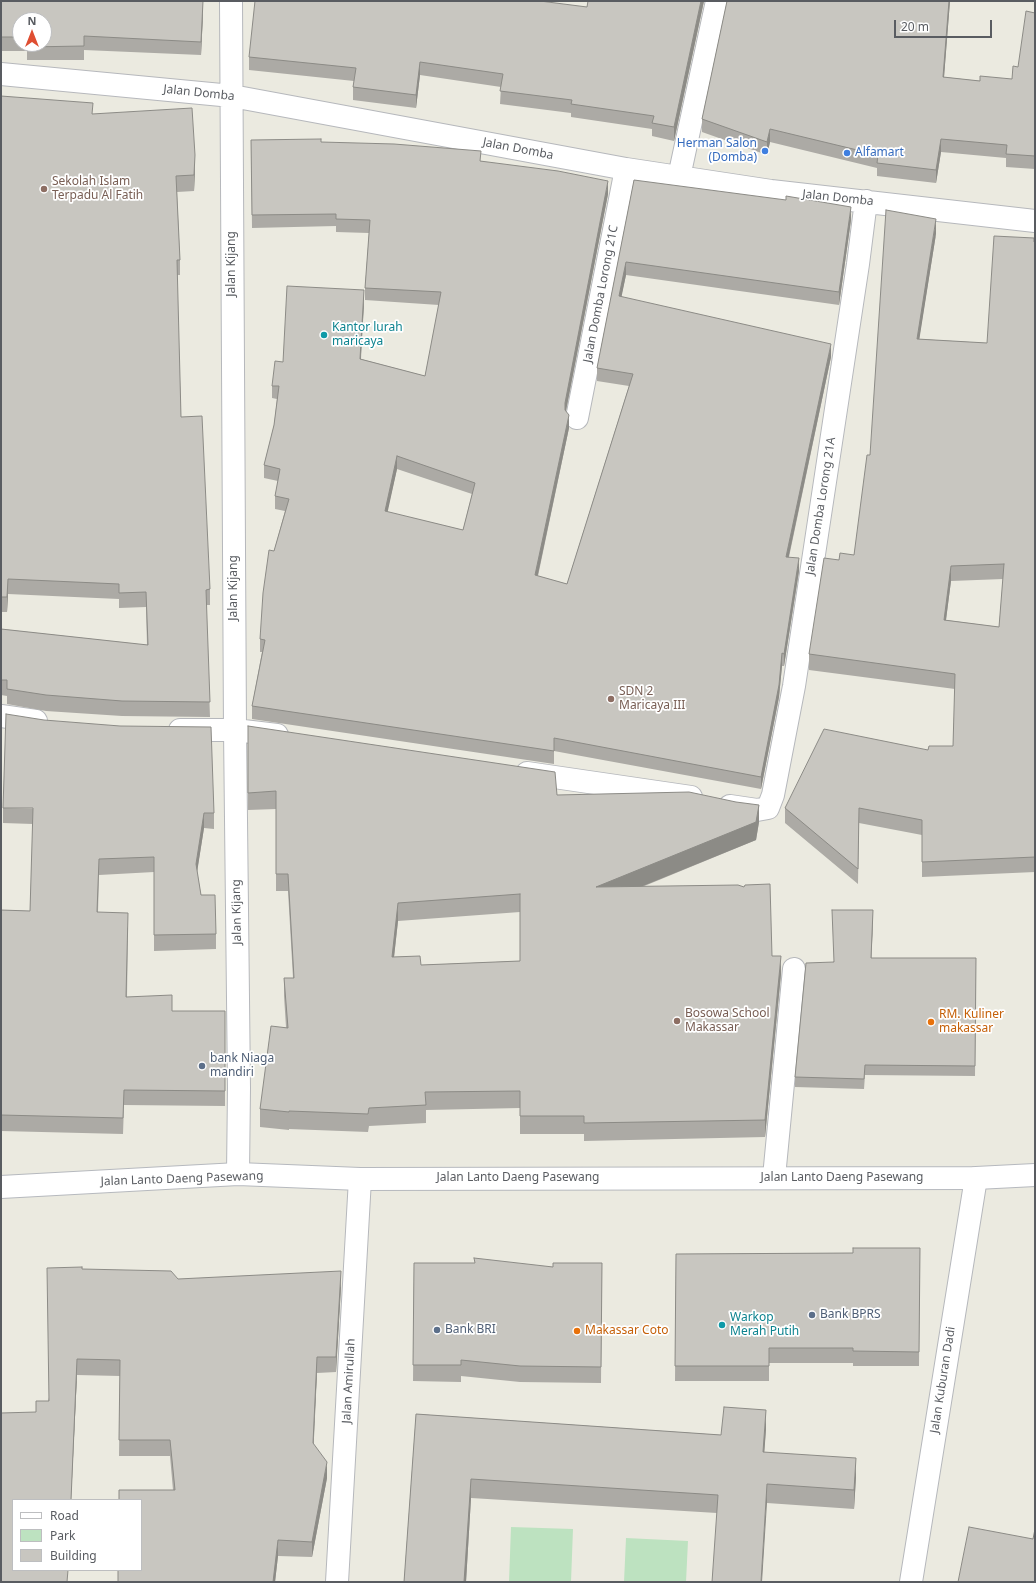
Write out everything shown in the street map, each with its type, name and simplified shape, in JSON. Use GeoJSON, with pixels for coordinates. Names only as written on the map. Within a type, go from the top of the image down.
{"type":"FeatureCollection","features":[{"type":"Feature","properties":{"kind":"street","name":"Jalan Kijang"},"geometry":{"type":"LineString","coordinates":[[231,1],[235,730],[239,1088],[238,1174]]}},
{"type":"Feature","properties":{"kind":"street"},"geometry":{"type":"LineString","coordinates":[[679,177],[717,1]]}},
{"type":"Feature","properties":{"kind":"street","name":"Jalan Domba"},"geometry":{"type":"LineString","coordinates":[[1,74],[232,96],[626,169],[771,191],[1035,221]]}},
{"type":"Feature","properties":{"kind":"street","name":"Jalan Domba Lorong 21C"},"geometry":{"type":"LineString","coordinates":[[577,418],[626,169]]}},
{"type":"Feature","properties":{"kind":"street","name":"Jalan Domba Lorong 21A"},"geometry":{"type":"LineString","coordinates":[[508,770],[696,798],[739,808],[757,810],[768,808],[773,795],[794,686],[857,272],[866,201]]}},
{"type":"Feature","properties":{"kind":"street"},"geometry":{"type":"LineString","coordinates":[[1,716],[53,723]]}},
{"type":"Feature","properties":{"kind":"street"},"geometry":{"type":"LineString","coordinates":[[159,729],[235,730],[298,738]]}},
{"type":"Feature","properties":{"kind":"street"},"geometry":{"type":"LineString","coordinates":[[774,1178],[794,969]]}},
{"type":"Feature","properties":{"kind":"street","name":"Jalan Lanto Daeng Pasewang"},"geometry":{"type":"LineString","coordinates":[[1,1187],[238,1174],[360,1179],[976,1178],[1035,1176]]}},
{"type":"Feature","properties":{"kind":"street","name":"Jalan Kuburan Dadi"},"geometry":{"type":"LineString","coordinates":[[911,1582],[976,1178]]}},
{"type":"Feature","properties":{"kind":"street","name":"Jalan Amirullah"},"geometry":{"type":"LineString","coordinates":[[337,1582],[360,1179]]}},
{"type":"Feature","properties":{"kind":"green space"},"geometry":{"type":"Polygon","coordinates":[[[511,1527],[573,1529],[571,1582],[509,1582],[511,1527]]]}},
{"type":"Feature","properties":{"kind":"green space"},"geometry":{"type":"Polygon","coordinates":[[[626,1538],[688,1541],[686,1582],[624,1582],[626,1538]]]}},
{"type":"Feature","properties":{"kind":"building"},"geometry":{"type":"Polygon","coordinates":[[[1,1],[203,1],[201,42],[84,36],[84,46],[52,47],[52,12],[12,12],[12,37],[1,37],[1,1]]]}},
{"type":"Feature","properties":{"kind":"building"},"geometry":{"type":"Polygon","coordinates":[[[255,1],[540,1],[587,7],[588,1],[701,1],[674,127],[652,123],[654,116],[571,104],[572,100],[500,91],[503,74],[420,62],[416,95],[353,87],[356,68],[249,57],[255,1]]]}},
{"type":"Feature","properties":{"kind":"building"},"geometry":{"type":"Polygon","coordinates":[[[727,1],[949,1],[943,77],[980,81],[980,76],[1012,79],[1013,66],[1018,67],[1026,11],[1035,13],[1035,156],[1006,154],[1007,145],[941,139],[936,170],[877,163],[878,155],[770,129],[767,142],[702,119],[727,1]]]}},
{"type":"Feature","properties":{"kind":"building"},"geometry":{"type":"Polygon","coordinates":[[[1,96],[93,103],[92,114],[192,108],[195,155],[194,175],[176,176],[180,260],[177,260],[181,417],[202,416],[210,589],[206,590],[210,702],[122,701],[46,695],[7,689],[7,680],[1,680],[1,629],[148,645],[146,592],[119,593],[119,584],[8,579],[7,597],[1,597],[1,96]]]}},
{"type":"Feature","properties":{"kind":"building"},"geometry":{"type":"Polygon","coordinates":[[[321,139],[321,142],[394,144],[481,151],[480,161],[558,171],[608,181],[565,403],[565,410],[569,415],[535,575],[567,584],[633,374],[597,368],[634,180],[786,200],[786,196],[851,207],[839,292],[626,262],[619,296],[831,344],[786,557],[799,558],[784,654],[782,653],[779,685],[761,777],[554,738],[554,751],[252,706],[265,640],[260,639],[263,593],[269,550],[274,551],[289,499],[275,496],[280,469],[264,465],[274,425],[279,386],[272,386],[275,361],[283,362],[287,286],[364,290],[360,359],[425,376],[441,292],[365,288],[370,220],[336,219],[336,214],[252,215],[251,140],[321,139]],[[397,456],[385,511],[463,530],[475,483],[397,456]]]}},
{"type":"Feature","properties":{"kind":"building"},"geometry":{"type":"Polygon","coordinates":[[[886,210],[936,219],[917,339],[987,343],[994,236],[1034,238],[1035,857],[922,862],[922,820],[859,808],[858,869],[785,808],[824,729],[928,750],[929,746],[953,746],[955,674],[809,654],[824,558],[839,560],[840,553],[854,555],[867,455],[870,455],[886,210]],[[1004,564],[951,566],[944,620],[999,627],[1004,564]]]}},
{"type":"Feature","properties":{"kind":"building"},"geometry":{"type":"Polygon","coordinates":[[[6,714],[44,720],[120,726],[211,727],[214,813],[204,813],[196,864],[201,895],[215,895],[216,934],[154,935],[154,857],[99,859],[97,912],[128,913],[126,997],[172,995],[172,1011],[225,1011],[225,1091],[124,1090],[123,1118],[1,1115],[1,910],[30,911],[33,808],[3,808],[6,714]]]}},
{"type":"Feature","properties":{"kind":"building"},"geometry":{"type":"Polygon","coordinates":[[[248,726],[555,772],[557,795],[689,792],[736,802],[759,805],[756,822],[596,887],[738,885],[744,887],[745,885],[770,884],[772,956],[781,956],[765,1120],[584,1123],[584,1116],[520,1116],[520,1091],[425,1092],[426,1105],[369,1108],[368,1114],[289,1112],[260,1109],[271,1026],[288,1028],[284,978],[294,978],[288,874],[276,874],[276,791],[248,793],[248,726]],[[520,894],[398,903],[392,957],[420,956],[421,965],[520,961],[520,894]]]}},
{"type":"Feature","properties":{"kind":"building"},"geometry":{"type":"Polygon","coordinates":[[[832,910],[873,910],[871,958],[976,958],[975,1066],[865,1065],[864,1079],[795,1077],[806,963],[834,962],[832,910]]]}},
{"type":"Feature","properties":{"kind":"building"},"geometry":{"type":"Polygon","coordinates":[[[853,1248],[920,1248],[919,1352],[853,1351],[853,1348],[769,1348],[769,1366],[675,1366],[676,1254],[853,1253],[853,1248]]]}},
{"type":"Feature","properties":{"kind":"building"},"geometry":{"type":"Polygon","coordinates":[[[474,1258],[553,1267],[553,1263],[602,1263],[601,1367],[520,1366],[461,1360],[461,1365],[413,1365],[414,1263],[475,1263],[474,1258]]]}},
{"type":"Feature","properties":{"kind":"building"},"geometry":{"type":"Polygon","coordinates":[[[82,1267],[82,1269],[171,1271],[178,1279],[341,1271],[336,1357],[317,1357],[313,1443],[327,1462],[312,1542],[278,1540],[273,1582],[118,1582],[118,1571],[142,1571],[142,1499],[119,1499],[119,1490],[175,1490],[170,1440],[119,1440],[120,1360],[77,1359],[71,1499],[12,1499],[12,1571],[68,1571],[67,1582],[1,1582],[1,1413],[36,1412],[36,1401],[49,1401],[47,1268],[82,1267]]]}},
{"type":"Feature","properties":{"kind":"building"},"geometry":{"type":"Polygon","coordinates":[[[724,1407],[766,1410],[763,1452],[856,1458],[854,1490],[767,1484],[761,1582],[712,1582],[718,1495],[471,1479],[464,1582],[404,1582],[416,1414],[721,1435],[724,1407]]]}},
{"type":"Feature","properties":{"kind":"building"},"geometry":{"type":"Polygon","coordinates":[[[969,1527],[1033,1539],[1035,1529],[1035,1582],[958,1582],[969,1527]]]}},
{"type":"Feature","properties":{"kind":"place","name":"Herman Salon (Domba)"},"geometry":{"type":"Point","coordinates":[765,151]}},
{"type":"Feature","properties":{"kind":"place","name":"Alfamart"},"geometry":{"type":"Point","coordinates":[847,153]}},
{"type":"Feature","properties":{"kind":"place","name":"Sekolah Islam Terpadu Al Fatih"},"geometry":{"type":"Point","coordinates":[44,189]}},
{"type":"Feature","properties":{"kind":"place","name":"Kantor lurah maricaya"},"geometry":{"type":"Point","coordinates":[324,335]}},
{"type":"Feature","properties":{"kind":"place","name":"SDN 2 Maricaya III"},"geometry":{"type":"Point","coordinates":[611,699]}},
{"type":"Feature","properties":{"kind":"place","name":"Bosowa School Makassar"},"geometry":{"type":"Point","coordinates":[677,1021]}},
{"type":"Feature","properties":{"kind":"place","name":"RM. Kuliner makassar"},"geometry":{"type":"Point","coordinates":[931,1022]}},
{"type":"Feature","properties":{"kind":"place","name":"bank Niaga mandiri"},"geometry":{"type":"Point","coordinates":[202,1066]}},
{"type":"Feature","properties":{"kind":"place","name":"Bank BPRS"},"geometry":{"type":"Point","coordinates":[812,1315]}},
{"type":"Feature","properties":{"kind":"place","name":"Warkop Merah Putih"},"geometry":{"type":"Point","coordinates":[722,1325]}},
{"type":"Feature","properties":{"kind":"place","name":"Bank BRI"},"geometry":{"type":"Point","coordinates":[437,1330]}},
{"type":"Feature","properties":{"kind":"place","name":"Makassar Coto"},"geometry":{"type":"Point","coordinates":[577,1331]}}]}
